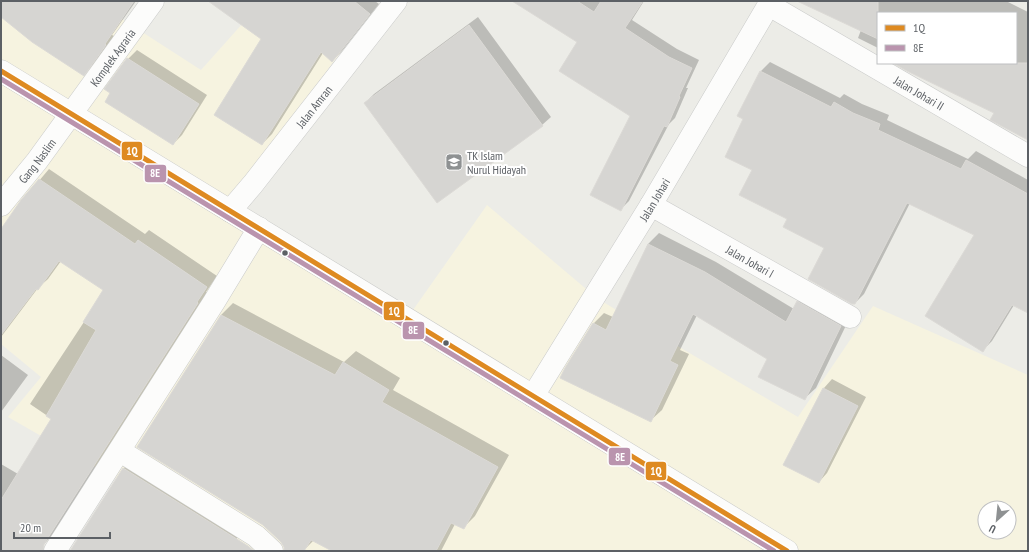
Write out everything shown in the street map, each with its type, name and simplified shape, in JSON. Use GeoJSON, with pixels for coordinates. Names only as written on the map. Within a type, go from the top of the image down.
{"type":"FeatureCollection","features":[{"type":"Feature","properties":{"kind":"street","name":"Komplek Agraria"},"geometry":{"type":"LineString","coordinates":[[71,114],[153,1]]}},
{"type":"Feature","properties":{"kind":"street","name":"Jalan Amran"},"geometry":{"type":"LineString","coordinates":[[230,211],[253,184],[396,1]]}},
{"type":"Feature","properties":{"kind":"street","name":"Jalan Johari II"},"geometry":{"type":"LineString","coordinates":[[770,3],[1028,156]]}},
{"type":"Feature","properties":{"kind":"street","name":"Jalan Johari"},"geometry":{"type":"LineString","coordinates":[[533,396],[651,205],[770,3]]}},
{"type":"Feature","properties":{"kind":"street"},"geometry":{"type":"LineString","coordinates":[[1,71],[787,551]]}},
{"type":"Feature","properties":{"kind":"street","name":"Gang Naslim"},"geometry":{"type":"LineString","coordinates":[[1,205],[37,161],[71,114]]}},
{"type":"Feature","properties":{"kind":"street","name":"Jalan Johari I"},"geometry":{"type":"LineString","coordinates":[[651,205],[850,317]]}},
{"type":"Feature","properties":{"kind":"street"},"geometry":{"type":"LineString","coordinates":[[55,551],[120,452],[259,228]]}},
{"type":"Feature","properties":{"kind":"street"},"geometry":{"type":"LineString","coordinates":[[120,452],[256,536],[272,551]]}},
{"type":"Feature","properties":{"kind":"shaded area"},"geometry":{"type":"Polygon","coordinates":[[[1,1],[94,1],[201,70],[261,3],[340,53],[232,200],[413,310],[487,205],[598,299],[798,417],[873,306],[1028,375],[1028,551],[242,551],[8,417],[41,377],[1,344],[1,1]]]}},
{"type":"Feature","properties":{"kind":"building"},"geometry":{"type":"Polygon","coordinates":[[[1,1],[134,1],[84,76],[32,42],[1,17],[1,1]]]}},
{"type":"Feature","properties":{"kind":"building"},"geometry":{"type":"Polygon","coordinates":[[[208,1],[354,1],[370,14],[332,62],[321,52],[262,145],[214,115],[261,39],[208,1]]]}},
{"type":"Feature","properties":{"kind":"building"},"geometry":{"type":"Polygon","coordinates":[[[512,1],[577,1],[594,12],[601,1],[643,1],[625,28],[669,57],[692,68],[667,127],[664,126],[621,211],[590,195],[630,116],[559,71],[577,42],[512,1]]]}},
{"type":"Feature","properties":{"kind":"building"},"geometry":{"type":"Polygon","coordinates":[[[797,1],[878,1],[877,39],[797,1]]]}},
{"type":"Feature","properties":{"kind":"building"},"geometry":{"type":"Polygon","coordinates":[[[469,25],[543,126],[437,203],[364,103],[469,25]]]}},
{"type":"Feature","properties":{"kind":"building"},"geometry":{"type":"Polygon","coordinates":[[[127,58],[199,104],[173,145],[105,102],[110,93],[104,89],[127,58]]]}},
{"type":"Feature","properties":{"kind":"building"},"geometry":{"type":"Polygon","coordinates":[[[1028,63],[1028,140],[990,120],[994,113],[895,64],[1028,63]]]}},
{"type":"Feature","properties":{"kind":"building"},"geometry":{"type":"Polygon","coordinates":[[[760,71],[831,107],[834,102],[853,113],[880,124],[878,130],[961,169],[966,160],[1028,194],[1028,313],[1012,305],[983,352],[925,316],[974,235],[907,203],[855,304],[852,304],[808,279],[824,248],[783,227],[787,219],[739,195],[752,170],[725,157],[743,119],[737,116],[760,71]]]}},
{"type":"Feature","properties":{"kind":"building"},"geometry":{"type":"Polygon","coordinates":[[[39,179],[135,244],[138,240],[207,287],[44,544],[43,551],[1,551],[1,500],[51,419],[46,416],[96,330],[83,322],[103,290],[59,261],[38,290],[36,289],[1,335],[1,229],[21,200],[39,179]]]}},
{"type":"Feature","properties":{"kind":"building"},"geometry":{"type":"Polygon","coordinates":[[[648,244],[705,272],[786,322],[797,301],[841,326],[805,400],[758,377],[767,359],[693,314],[670,361],[678,365],[651,422],[560,378],[593,323],[606,330],[648,244]]]}},
{"type":"Feature","properties":{"kind":"building"},"geometry":{"type":"Polygon","coordinates":[[[221,315],[335,375],[343,362],[389,390],[382,402],[498,467],[464,529],[451,523],[436,551],[332,551],[311,540],[304,551],[284,551],[284,547],[281,542],[263,525],[137,447],[221,315]]]}},
{"type":"Feature","properties":{"kind":"building"},"geometry":{"type":"Polygon","coordinates":[[[823,388],[858,406],[819,483],[783,465],[823,388]]]}},
{"type":"Feature","properties":{"kind":"building"},"geometry":{"type":"Polygon","coordinates":[[[123,468],[248,546],[254,551],[70,551],[123,468]]]}},
{"type":"Feature","properties":{"kind":"transit line","name":"1Q"},"geometry":{"type":"LineString","coordinates":[[1,71],[787,551]]}},
{"type":"Feature","properties":{"kind":"transit line","name":"8E"},"geometry":{"type":"LineString","coordinates":[[1,79],[774,551]]}},
{"type":"Feature","properties":{"kind":"place","name":"TK Islam Nurul Hidayah"},"geometry":{"type":"Point","coordinates":[454,162]}}]}
